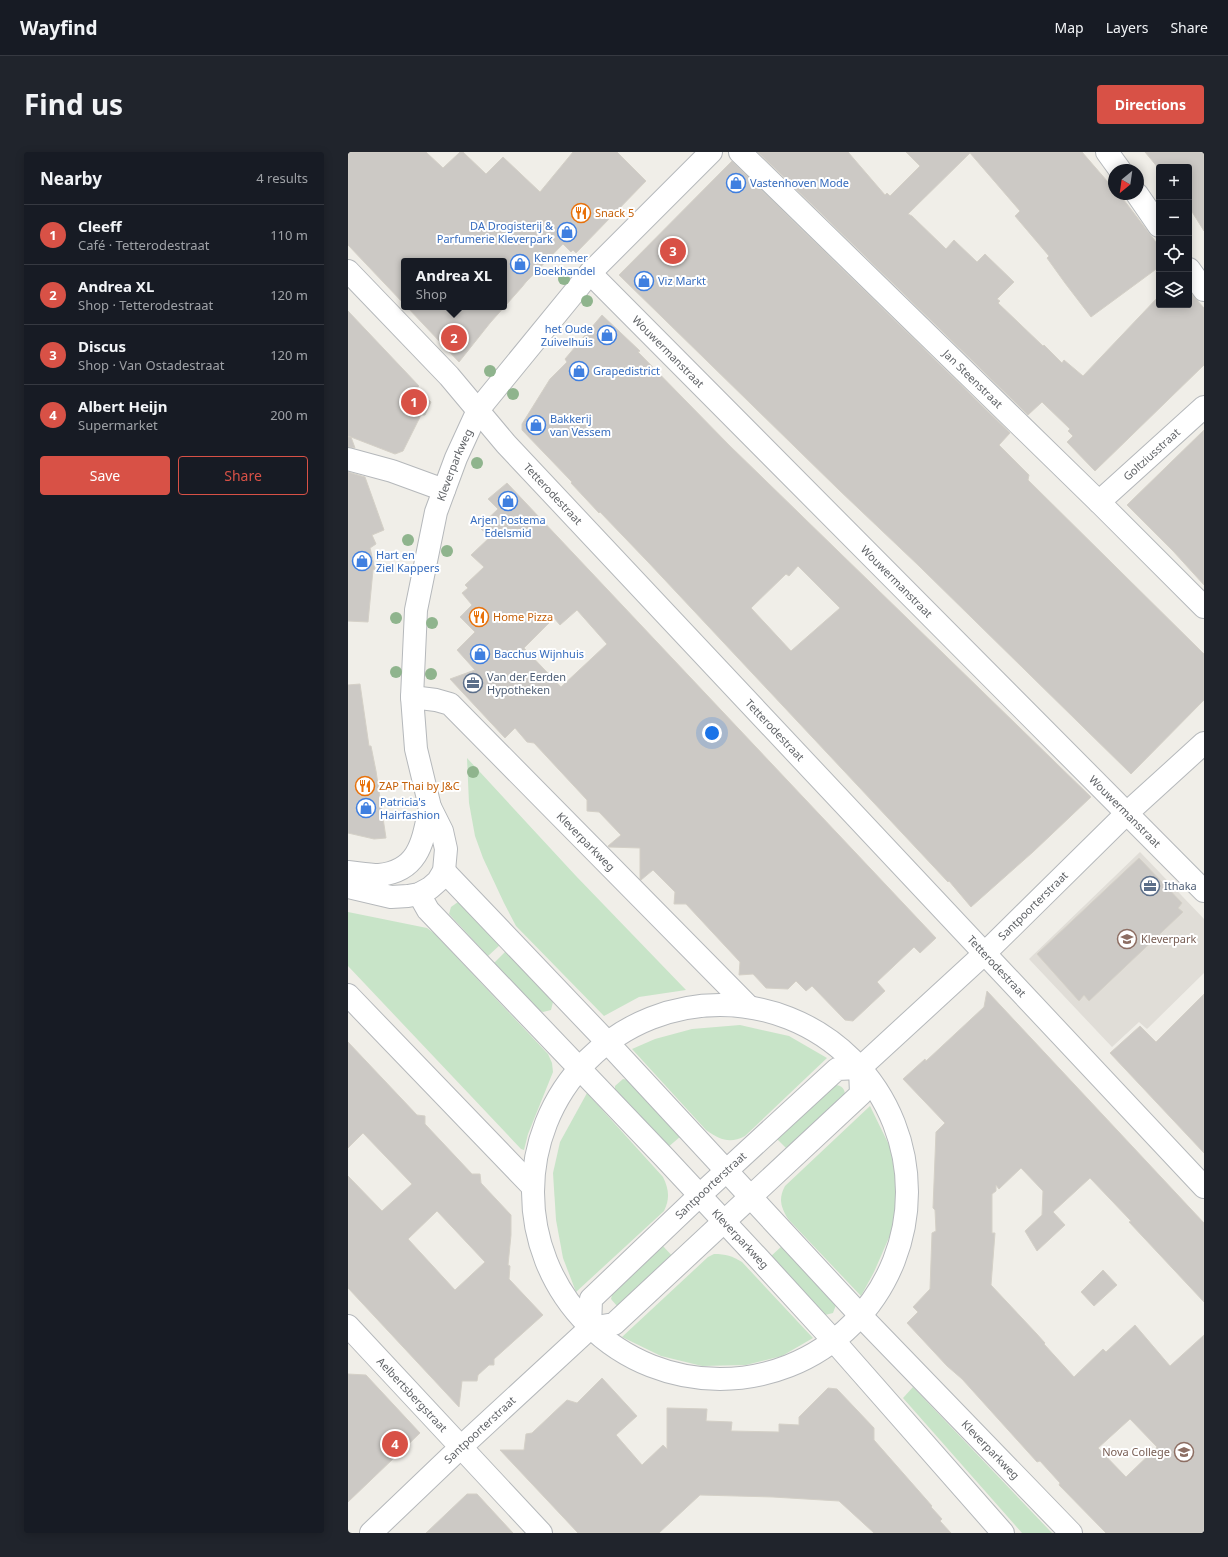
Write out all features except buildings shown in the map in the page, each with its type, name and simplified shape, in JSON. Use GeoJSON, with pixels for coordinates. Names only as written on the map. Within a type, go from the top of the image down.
{"type":"FeatureCollection","features":[{"type":"Feature","properties":{"kind":"street","name":"Kleverparkweg"},"geometry":{"type":"LineString","coordinates":[[711,152],[590,273],[478,410],[456,458],[444,490],[436,512],[416,610],[412,697],[416,749],[430,807],[442,831],[446,849],[444,871],[608,1043],[860,1315],[1071,1533]]}},
{"type":"Feature","properties":{"kind":"street","name":"Jan Steenstraat"},"geometry":{"type":"LineString","coordinates":[[740,152],[1204,607]]}},
{"type":"Feature","properties":{"kind":"street"},"geometry":{"type":"LineString","coordinates":[[1107,152],[1116,164]]}},
{"type":"Feature","properties":{"kind":"street"},"geometry":{"type":"LineString","coordinates":[[1140,200],[1156,222]]}},
{"type":"Feature","properties":{"kind":"street","name":"Tetterodestraat"},"geometry":{"type":"LineString","coordinates":[[348,271],[449,376],[506,444],[1204,1187]]}},
{"type":"Feature","properties":{"kind":"street"},"geometry":{"type":"LineString","coordinates":[[1191,272],[1204,290]]}},
{"type":"Feature","properties":{"kind":"street","name":"Wouwermanstraat"},"geometry":{"type":"LineString","coordinates":[[590,273],[1204,891]]}},
{"type":"Feature","properties":{"kind":"street","name":"Goltziusstraat"},"geometry":{"type":"LineString","coordinates":[[1098,502],[1204,407]]}},
{"type":"Feature","properties":{"kind":"street"},"geometry":{"type":"LineString","coordinates":[[348,459],[392,471],[444,490]]}},
{"type":"Feature","properties":{"kind":"street","name":"Kleverparkweg"},"geometry":{"type":"LineString","coordinates":[[412,697],[436,700],[450,704],[749,1007]]}},
{"type":"Feature","properties":{"kind":"street","name":"Santpoorterstraat"},"geometry":{"type":"LineString","coordinates":[[370,1533],[590,1328],[591,1299],[700,1195],[837,1069],[860,1068],[984,954],[1126,813],[1204,743]]}},
{"type":"Feature","properties":{"kind":"street","name":"Kleverparkweg"},"geometry":{"type":"LineString","coordinates":[[348,872],[379,875],[403,869],[412,861],[422,843],[430,807]]}},
{"type":"Feature","properties":{"kind":"street"},"geometry":{"type":"LineString","coordinates":[[348,887],[391,897],[408,896],[419,894],[438,881],[444,871]]}},
{"type":"Feature","properties":{"kind":"street","name":"Kleverparkweg"},"geometry":{"type":"LineString","coordinates":[[419,894],[428,910],[700,1195],[834,1341],[1003,1533]]}},
{"type":"Feature","properties":{"kind":"street"},"geometry":{"type":"LineString","coordinates":[[348,995],[532,1186]]}},
{"type":"Feature","properties":{"kind":"street"},"geometry":{"type":"LineString","coordinates":[[704,1005],[749,1007],[791,1018],[828,1039],[860,1068],[885,1102],[901,1141],[908,1183],[905,1225],[893,1266],[872,1302],[834,1341],[811,1356],[775,1372],[736,1379],[696,1378],[657,1369],[622,1352],[590,1328],[564,1298],[546,1263],[535,1225],[532,1186],[539,1140],[557,1098],[580,1069],[620,1033],[660,1014],[704,1005]]}},
{"type":"Feature","properties":{"kind":"street"},"geometry":{"type":"LineString","coordinates":[[590,1328],[614,1324],[861,1094],[860,1068]]}},
{"type":"Feature","properties":{"kind":"street","name":"Aelbertsbergstraat"},"geometry":{"type":"LineString","coordinates":[[348,1326],[541,1533]]}},
{"type":"Feature","properties":{"kind":"shaded area","name":"Kleverpark"},"geometry":{"type":"Polygon","coordinates":[[[1140,852],[1204,919],[1204,973],[1147,1029],[1139,1022],[1112,1047],[1029,959],[1140,852]]]}},
{"type":"Feature","properties":{"kind":"green space"},"geometry":{"type":"Polygon","coordinates":[[[467,758],[576,876],[686,990],[639,997],[604,1016],[516,926],[483,858],[475,836],[469,803],[467,758]]]}},
{"type":"Feature","properties":{"kind":"green space"},"geometry":{"type":"Polygon","coordinates":[[[458,902],[461,902],[501,944],[488,956],[449,914],[451,907],[458,902]]]}},
{"type":"Feature","properties":{"kind":"green space"},"geometry":{"type":"Polygon","coordinates":[[[348,912],[427,928],[435,934],[548,1054],[552,1063],[553,1072],[528,1134],[524,1150],[521,1149],[348,966],[348,912]]]}},
{"type":"Feature","properties":{"kind":"green space"},"geometry":{"type":"Polygon","coordinates":[[[507,950],[553,1002],[551,1010],[543,1012],[538,1010],[494,963],[507,950]]]}},
{"type":"Feature","properties":{"kind":"green space"},"geometry":{"type":"Polygon","coordinates":[[[740,1025],[789,1036],[827,1058],[745,1136],[735,1140],[725,1140],[706,1130],[632,1049],[655,1039],[692,1029],[740,1025]]]}},
{"type":"Feature","properties":{"kind":"green space"},"geometry":{"type":"Polygon","coordinates":[[[623,1079],[628,1080],[681,1136],[667,1148],[615,1091],[615,1086],[623,1079]]]}},
{"type":"Feature","properties":{"kind":"green space"},"geometry":{"type":"Polygon","coordinates":[[[835,1085],[843,1088],[845,1096],[789,1151],[776,1138],[835,1085]]]}},
{"type":"Feature","properties":{"kind":"green space"},"geometry":{"type":"Polygon","coordinates":[[[587,1093],[663,1177],[668,1190],[668,1198],[664,1211],[576,1292],[563,1258],[556,1220],[553,1173],[560,1142],[587,1093]]]}},
{"type":"Feature","properties":{"kind":"green space"},"geometry":{"type":"Polygon","coordinates":[[[870,1106],[890,1147],[898,1191],[891,1233],[874,1272],[861,1296],[788,1219],[782,1207],[781,1199],[785,1186],[870,1106]]]}},
{"type":"Feature","properties":{"kind":"green space"},"geometry":{"type":"Polygon","coordinates":[[[662,1245],[675,1259],[621,1306],[617,1306],[611,1299],[613,1291],[662,1245]]]}},
{"type":"Feature","properties":{"kind":"green space"},"geometry":{"type":"Polygon","coordinates":[[[783,1245],[836,1305],[833,1313],[825,1315],[769,1258],[783,1245]]]}},
{"type":"Feature","properties":{"kind":"green space"},"geometry":{"type":"Polygon","coordinates":[[[714,1254],[729,1256],[742,1262],[813,1338],[782,1356],[746,1365],[702,1366],[661,1356],[622,1337],[708,1257],[714,1254]]]}},
{"type":"Feature","properties":{"kind":"green space"},"geometry":{"type":"Polygon","coordinates":[[[913,1387],[1052,1533],[1022,1533],[903,1398],[913,1387]]]}},
{"type":"Feature","properties":{"kind":"place","name":"Vastenhoven Mode"},"geometry":{"type":"Point","coordinates":[736,183]}},
{"type":"Feature","properties":{"kind":"place","name":"Snack 5"},"geometry":{"type":"Point","coordinates":[581,213]}},
{"type":"Feature","properties":{"kind":"place","name":"DA Drogisterij & Parfumerie Kleverpark"},"geometry":{"type":"Point","coordinates":[567,232]}},
{"type":"Feature","properties":{"kind":"place","name":"Discus"},"geometry":{"type":"Point","coordinates":[673,251]}},
{"type":"Feature","properties":{"kind":"place","name":"Kennemer Boekhandel"},"geometry":{"type":"Point","coordinates":[520,264]}},
{"type":"Feature","properties":{"kind":"place","name":"Viz Markt"},"geometry":{"type":"Point","coordinates":[644,281]}},
{"type":"Feature","properties":{"kind":"place","name":"het Oude Zuivelhuis"},"geometry":{"type":"Point","coordinates":[607,335]}},
{"type":"Feature","properties":{"kind":"place","name":"Andrea XL"},"geometry":{"type":"Point","coordinates":[454,338]}},
{"type":"Feature","properties":{"kind":"place","name":"Grapedistrict"},"geometry":{"type":"Point","coordinates":[579,371]}},
{"type":"Feature","properties":{"kind":"place","name":"Cleeff"},"geometry":{"type":"Point","coordinates":[414,402]}},
{"type":"Feature","properties":{"kind":"place","name":"Bakkerij van Vessem"},"geometry":{"type":"Point","coordinates":[536,425]}},
{"type":"Feature","properties":{"kind":"place","name":"Arjen Postema Edelsmid"},"geometry":{"type":"Point","coordinates":[508,501]}},
{"type":"Feature","properties":{"kind":"place","name":"Hart en Ziel Kappers"},"geometry":{"type":"Point","coordinates":[362,561]}},
{"type":"Feature","properties":{"kind":"place","name":"Home Pizza"},"geometry":{"type":"Point","coordinates":[479,617]}},
{"type":"Feature","properties":{"kind":"place","name":"Bacchus Wijnhuis"},"geometry":{"type":"Point","coordinates":[480,654]}},
{"type":"Feature","properties":{"kind":"place","name":"Van der Eerden Hypotheken"},"geometry":{"type":"Point","coordinates":[473,683]}},
{"type":"Feature","properties":{"kind":"place","name":"ZAP Thai by J&C"},"geometry":{"type":"Point","coordinates":[365,786]}},
{"type":"Feature","properties":{"kind":"place","name":"Patricia's Hairfashion"},"geometry":{"type":"Point","coordinates":[366,808]}},
{"type":"Feature","properties":{"kind":"place","name":"Ithaka"},"geometry":{"type":"Point","coordinates":[1150,886]}},
{"type":"Feature","properties":{"kind":"place","name":"Kleverpark"},"geometry":{"type":"Point","coordinates":[1127,939]}},
{"type":"Feature","properties":{"kind":"place","name":"Albert Heijn"},"geometry":{"type":"Point","coordinates":[395,1444]}},
{"type":"Feature","properties":{"kind":"place","name":"Nova College"},"geometry":{"type":"Point","coordinates":[1184,1452]}}]}
